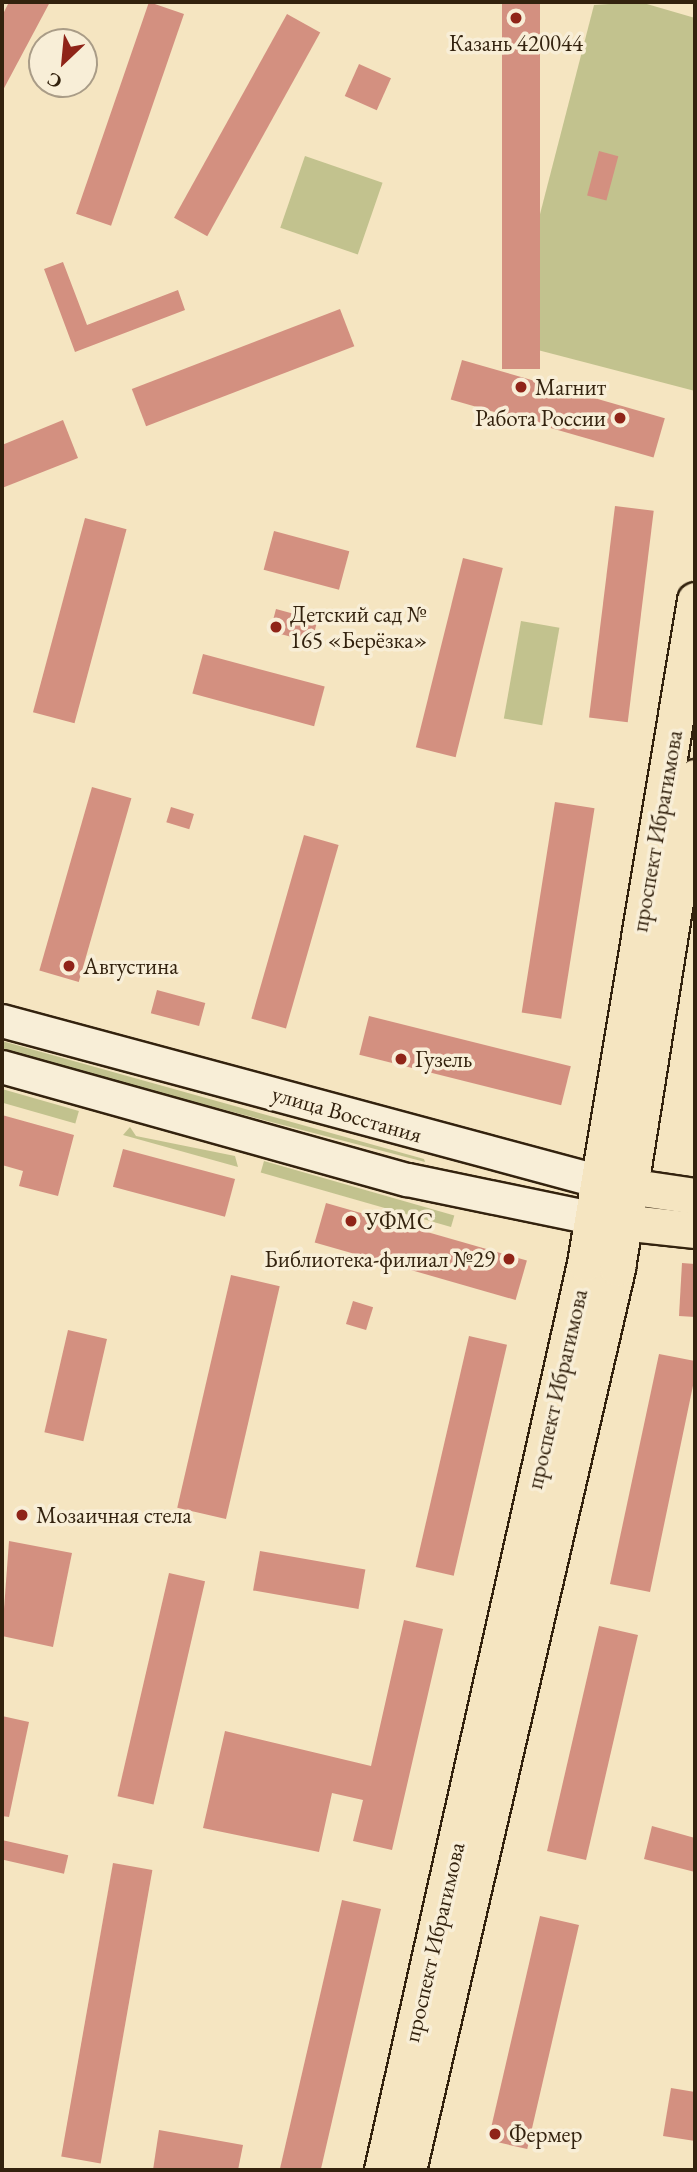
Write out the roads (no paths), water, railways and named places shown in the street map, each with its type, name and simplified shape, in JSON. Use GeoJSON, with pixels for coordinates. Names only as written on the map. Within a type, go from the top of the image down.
{"type":"FeatureCollection","features":[{"type":"Feature","properties":{"kind":"main road","name":"проспект Ибрагимова"},"geometry":{"type":"LineString","coordinates":[[408,2170],[608,1220],[695,600]]}},
{"type":"Feature","properties":{"kind":"main road","name":"проспект Ибрагимова"},"geometry":{"type":"LineString","coordinates":[[613,1184],[695,777]]}},
{"type":"Feature","properties":{"kind":"main road","name":"улица Восстания"},"geometry":{"type":"LineString","coordinates":[[2,1021],[415,1134],[613,1184],[695,1196]]}},
{"type":"Feature","properties":{"kind":"main road","name":"улица Восстания"},"geometry":{"type":"LineString","coordinates":[[2,1067],[408,1180],[608,1220],[695,1230]]}},
{"type":"Feature","properties":{"kind":"main road"},"geometry":{"type":"LineString","coordinates":[[408,1180],[433,1159],[429,1139],[415,1134]]}},
{"type":"Feature","properties":{"kind":"main road","name":"проспект Ибрагимова"},"geometry":{"type":"LineString","coordinates":[[382,2170],[608,1220]]}},
{"type":"Feature","properties":{"kind":"place","name":"Казань 420044"},"geometry":{"type":"Point","coordinates":[516,18]}},
{"type":"Feature","properties":{"kind":"place","name":"Магнит"},"geometry":{"type":"Point","coordinates":[521,387]}},
{"type":"Feature","properties":{"kind":"place","name":"Работа России"},"geometry":{"type":"Point","coordinates":[620,418]}},
{"type":"Feature","properties":{"kind":"place","name":"Детский сад № 165 «Берёзка»"},"geometry":{"type":"Point","coordinates":[276,627]}},
{"type":"Feature","properties":{"kind":"place","name":"Августина"},"geometry":{"type":"Point","coordinates":[69,966]}},
{"type":"Feature","properties":{"kind":"place","name":"Гузель"},"geometry":{"type":"Point","coordinates":[401,1059]}},
{"type":"Feature","properties":{"kind":"place","name":"УФМС"},"geometry":{"type":"Point","coordinates":[351,1221]}},
{"type":"Feature","properties":{"kind":"place","name":"Библиотека-филиал №29"},"geometry":{"type":"Point","coordinates":[509,1259]}},
{"type":"Feature","properties":{"kind":"place","name":"Мозаичная стела"},"geometry":{"type":"Point","coordinates":[22,1515]}},
{"type":"Feature","properties":{"kind":"place","name":"Фермер"},"geometry":{"type":"Point","coordinates":[495,2134]}}]}
